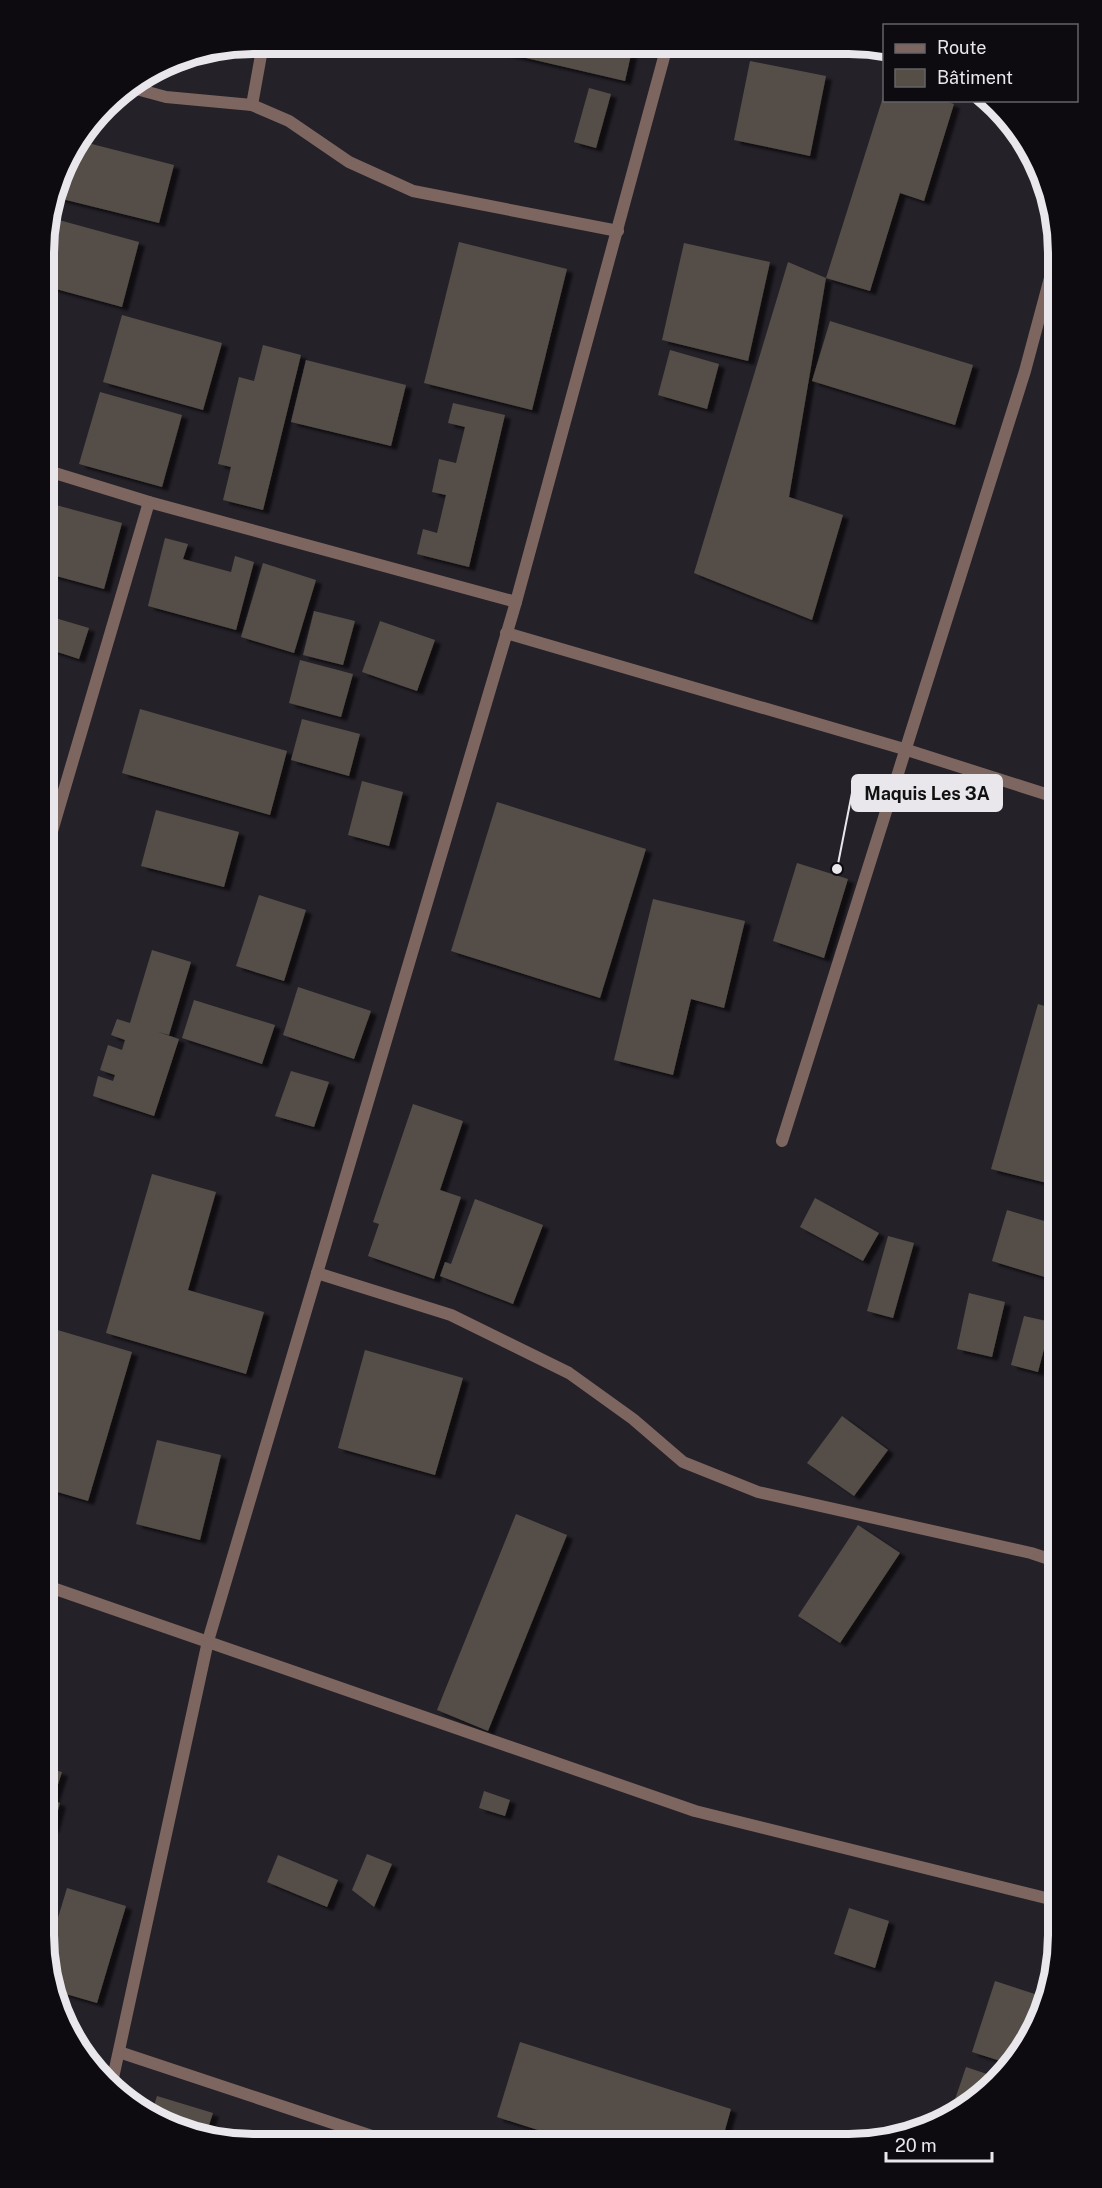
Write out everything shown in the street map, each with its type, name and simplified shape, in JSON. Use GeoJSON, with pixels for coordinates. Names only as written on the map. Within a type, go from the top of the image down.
{"type":"FeatureCollection","features":[{"type":"Feature","properties":{"kind":"street"},"geometry":{"type":"LineString","coordinates":[[252,105],[261,54]]}},
{"type":"Feature","properties":{"kind":"street"},"geometry":{"type":"LineString","coordinates":[[113,2077],[208,1641],[516,602],[665,54]]}},
{"type":"Feature","properties":{"kind":"street"},"geometry":{"type":"LineString","coordinates":[[140,90],[166,97],[252,105],[289,121],[349,162],[413,191],[618,231]]}},
{"type":"Feature","properties":{"kind":"street"},"geometry":{"type":"LineString","coordinates":[[782,1142],[1025,371],[1048,285]]}},
{"type":"Feature","properties":{"kind":"street"},"geometry":{"type":"LineString","coordinates":[[54,473],[149,502],[516,602]]}},
{"type":"Feature","properties":{"kind":"street"},"geometry":{"type":"LineString","coordinates":[[54,824],[149,502]]}},
{"type":"Feature","properties":{"kind":"street"},"geometry":{"type":"LineString","coordinates":[[506,633],[1048,795]]}},
{"type":"Feature","properties":{"kind":"street"},"geometry":{"type":"LineString","coordinates":[[316,1273],[451,1315],[569,1373],[633,1419],[683,1462],[758,1492],[1048,1559]]}},
{"type":"Feature","properties":{"kind":"street"},"geometry":{"type":"LineString","coordinates":[[54,1588],[695,1811],[1048,1899]]}},
{"type":"Feature","properties":{"kind":"street"},"geometry":{"type":"LineString","coordinates":[[119,2052],[366,2134]]}},
{"type":"Feature","properties":{"kind":"building"},"geometry":{"type":"Polygon","coordinates":[[[509,54],[631,54],[625,81],[509,54]]]}},
{"type":"Feature","properties":{"kind":"building"},"geometry":{"type":"Polygon","coordinates":[[[750,61],[826,76],[810,156],[734,140],[750,61]]]}},
{"type":"Feature","properties":{"kind":"building"},"geometry":{"type":"Polygon","coordinates":[[[589,88],[611,94],[596,148],[574,142],[589,88]]]}},
{"type":"Feature","properties":{"kind":"building"},"geometry":{"type":"Polygon","coordinates":[[[883,97],[883,102],[948,102],[954,104],[924,201],[900,193],[870,291],[826,278],[883,97]]]}},
{"type":"Feature","properties":{"kind":"building"},"geometry":{"type":"Polygon","coordinates":[[[87,143],[174,165],[159,223],[62,199],[69,177],[87,143]]]}},
{"type":"Feature","properties":{"kind":"building"},"geometry":{"type":"Polygon","coordinates":[[[57,220],[139,242],[122,307],[54,288],[54,240],[57,220]]]}},
{"type":"Feature","properties":{"kind":"building"},"geometry":{"type":"Polygon","coordinates":[[[459,242],[567,269],[532,410],[424,383],[459,242]]]}},
{"type":"Feature","properties":{"kind":"building"},"geometry":{"type":"Polygon","coordinates":[[[684,243],[770,262],[748,361],[662,340],[684,243]]]}},
{"type":"Feature","properties":{"kind":"building"},"geometry":{"type":"Polygon","coordinates":[[[788,262],[826,278],[789,497],[843,515],[812,620],[694,573],[788,262]]]}},
{"type":"Feature","properties":{"kind":"building"},"geometry":{"type":"Polygon","coordinates":[[[122,315],[222,343],[203,410],[103,382],[122,315]]]}},
{"type":"Feature","properties":{"kind":"building"},"geometry":{"type":"Polygon","coordinates":[[[830,321],[973,365],[955,425],[812,381],[830,321]]]}},
{"type":"Feature","properties":{"kind":"building"},"geometry":{"type":"Polygon","coordinates":[[[263,345],[301,355],[263,510],[223,500],[231,467],[218,464],[239,377],[254,381],[263,345]]]}},
{"type":"Feature","properties":{"kind":"building"},"geometry":{"type":"Polygon","coordinates":[[[670,350],[719,364],[707,409],[658,395],[670,350]]]}},
{"type":"Feature","properties":{"kind":"building"},"geometry":{"type":"Polygon","coordinates":[[[306,360],[406,385],[391,446],[291,422],[306,360]]]}},
{"type":"Feature","properties":{"kind":"building"},"geometry":{"type":"Polygon","coordinates":[[[100,392],[182,415],[162,487],[79,464],[100,392]]]}},
{"type":"Feature","properties":{"kind":"building"},"geometry":{"type":"Polygon","coordinates":[[[453,403],[505,415],[469,567],[417,554],[423,529],[437,533],[446,495],[432,492],[439,459],[456,463],[465,427],[448,423],[453,403]]]}},
{"type":"Feature","properties":{"kind":"building"},"geometry":{"type":"Polygon","coordinates":[[[54,504],[122,523],[104,589],[54,575],[54,504]]]}},
{"type":"Feature","properties":{"kind":"building"},"geometry":{"type":"Polygon","coordinates":[[[165,538],[188,544],[183,559],[231,572],[235,556],[254,562],[236,630],[148,606],[165,538]]]}},
{"type":"Feature","properties":{"kind":"building"},"geometry":{"type":"Polygon","coordinates":[[[263,563],[316,580],[294,653],[241,637],[263,563]]]}},
{"type":"Feature","properties":{"kind":"building"},"geometry":{"type":"Polygon","coordinates":[[[314,611],[355,621],[343,665],[303,655],[314,611]]]}},
{"type":"Feature","properties":{"kind":"building"},"geometry":{"type":"Polygon","coordinates":[[[54,618],[89,628],[79,659],[54,651],[54,618]]]}},
{"type":"Feature","properties":{"kind":"building"},"geometry":{"type":"Polygon","coordinates":[[[380,621],[435,640],[417,691],[362,672],[380,621]]]}},
{"type":"Feature","properties":{"kind":"building"},"geometry":{"type":"Polygon","coordinates":[[[300,660],[353,674],[341,717],[289,703],[300,660]]]}},
{"type":"Feature","properties":{"kind":"building"},"geometry":{"type":"Polygon","coordinates":[[[140,709],[287,751],[270,815],[122,773],[140,709]]]}},
{"type":"Feature","properties":{"kind":"building"},"geometry":{"type":"Polygon","coordinates":[[[302,719],[360,734],[349,776],[291,760],[302,719]]]}},
{"type":"Feature","properties":{"kind":"building"},"geometry":{"type":"Polygon","coordinates":[[[362,781],[403,792],[389,846],[348,835],[362,781]]]}},
{"type":"Feature","properties":{"kind":"building"},"geometry":{"type":"Polygon","coordinates":[[[497,802],[646,849],[600,998],[451,951],[497,802]]]}},
{"type":"Feature","properties":{"kind":"building"},"geometry":{"type":"Polygon","coordinates":[[[156,810],[239,832],[224,887],[141,866],[156,810]]]}},
{"type":"Feature","properties":{"kind":"building"},"geometry":{"type":"Polygon","coordinates":[[[797,863],[848,879],[824,958],[773,941],[797,863]]]}},
{"type":"Feature","properties":{"kind":"building"},"geometry":{"type":"Polygon","coordinates":[[[259,895],[306,910],[284,981],[236,966],[259,895]]]}},
{"type":"Feature","properties":{"kind":"building"},"geometry":{"type":"Polygon","coordinates":[[[653,899],[745,921],[724,1008],[691,999],[673,1075],[614,1060],[653,899]]]}},
{"type":"Feature","properties":{"kind":"building"},"geometry":{"type":"Polygon","coordinates":[[[152,950],[191,962],[169,1035],[158,1032],[179,1039],[154,1116],[93,1096],[98,1076],[113,1081],[115,1075],[100,1070],[108,1045],[122,1050],[125,1040],[111,1035],[117,1019],[130,1023],[152,950]]]}},
{"type":"Feature","properties":{"kind":"building"},"geometry":{"type":"Polygon","coordinates":[[[298,987],[371,1011],[354,1059],[283,1035],[298,987]]]}},
{"type":"Feature","properties":{"kind":"building"},"geometry":{"type":"Polygon","coordinates":[[[194,1000],[275,1025],[262,1064],[182,1038],[194,1000]]]}},
{"type":"Feature","properties":{"kind":"building"},"geometry":{"type":"Polygon","coordinates":[[[1038,1004],[1048,1007],[1047,1183],[991,1169],[1038,1004]]]}},
{"type":"Feature","properties":{"kind":"building"},"geometry":{"type":"Polygon","coordinates":[[[291,1071],[329,1082],[314,1127],[275,1116],[291,1071]]]}},
{"type":"Feature","properties":{"kind":"building"},"geometry":{"type":"Polygon","coordinates":[[[413,1104],[463,1121],[440,1190],[461,1197],[434,1279],[368,1256],[379,1224],[373,1222],[413,1104]]]}},
{"type":"Feature","properties":{"kind":"building"},"geometry":{"type":"Polygon","coordinates":[[[152,1174],[216,1192],[188,1290],[264,1312],[246,1374],[106,1333],[152,1174]]]}},
{"type":"Feature","properties":{"kind":"building"},"geometry":{"type":"Polygon","coordinates":[[[815,1198],[879,1233],[863,1261],[800,1227],[815,1198]]]}},
{"type":"Feature","properties":{"kind":"building"},"geometry":{"type":"Polygon","coordinates":[[[475,1199],[543,1225],[513,1304],[440,1276],[445,1262],[451,1264],[475,1199]]]}},
{"type":"Feature","properties":{"kind":"building"},"geometry":{"type":"Polygon","coordinates":[[[1007,1210],[1048,1222],[1048,1278],[992,1261],[1007,1210]]]}},
{"type":"Feature","properties":{"kind":"building"},"geometry":{"type":"Polygon","coordinates":[[[888,1236],[914,1243],[893,1318],[867,1311],[888,1236]]]}},
{"type":"Feature","properties":{"kind":"building"},"geometry":{"type":"Polygon","coordinates":[[[969,1293],[1005,1302],[992,1357],[957,1349],[969,1293]]]}},
{"type":"Feature","properties":{"kind":"building"},"geometry":{"type":"Polygon","coordinates":[[[1024,1316],[1048,1321],[1048,1334],[1038,1372],[1011,1365],[1024,1316]]]}},
{"type":"Feature","properties":{"kind":"building"},"geometry":{"type":"Polygon","coordinates":[[[54,1329],[132,1352],[88,1501],[54,1491],[54,1329]]]}},
{"type":"Feature","properties":{"kind":"building"},"geometry":{"type":"Polygon","coordinates":[[[365,1350],[463,1378],[435,1475],[338,1448],[365,1350]]]}},
{"type":"Feature","properties":{"kind":"building"},"geometry":{"type":"Polygon","coordinates":[[[842,1416],[888,1450],[854,1496],[807,1463],[842,1416]]]}},
{"type":"Feature","properties":{"kind":"building"},"geometry":{"type":"Polygon","coordinates":[[[157,1440],[221,1455],[200,1540],[136,1524],[157,1440]]]}},
{"type":"Feature","properties":{"kind":"building"},"geometry":{"type":"Polygon","coordinates":[[[516,1514],[567,1535],[488,1731],[437,1710],[516,1514]]]}},
{"type":"Feature","properties":{"kind":"building"},"geometry":{"type":"Polygon","coordinates":[[[858,1525],[900,1553],[840,1643],[798,1616],[858,1525]]]}},
{"type":"Feature","properties":{"kind":"building"},"geometry":{"type":"Polygon","coordinates":[[[54,1770],[62,1772],[54,1797],[54,1770]]]}},
{"type":"Feature","properties":{"kind":"building"},"geometry":{"type":"Polygon","coordinates":[[[484,1791],[510,1800],[505,1816],[479,1808],[484,1791]]]}},
{"type":"Feature","properties":{"kind":"building"},"geometry":{"type":"Polygon","coordinates":[[[54,1800],[60,1803],[54,1825],[54,1800]]]}},
{"type":"Feature","properties":{"kind":"building"},"geometry":{"type":"Polygon","coordinates":[[[367,1854],[392,1864],[374,1907],[352,1890],[367,1854]]]}},
{"type":"Feature","properties":{"kind":"building"},"geometry":{"type":"Polygon","coordinates":[[[278,1855],[338,1880],[327,1907],[267,1882],[278,1855]]]}},
{"type":"Feature","properties":{"kind":"building"},"geometry":{"type":"Polygon","coordinates":[[[67,1888],[126,1906],[97,2003],[63,1993],[56,1961],[54,1931],[67,1888]]]}},
{"type":"Feature","properties":{"kind":"building"},"geometry":{"type":"Polygon","coordinates":[[[849,1908],[889,1921],[875,1968],[834,1954],[849,1908]]]}},
{"type":"Feature","properties":{"kind":"building"},"geometry":{"type":"Polygon","coordinates":[[[995,1981],[1038,1995],[1021,2035],[1002,2062],[972,2052],[995,1981]]]}},
{"type":"Feature","properties":{"kind":"building"},"geometry":{"type":"Polygon","coordinates":[[[520,2042],[731,2109],[724,2134],[551,2134],[497,2117],[520,2042]]]}},
{"type":"Feature","properties":{"kind":"building"},"geometry":{"type":"Polygon","coordinates":[[[966,2067],[991,2075],[970,2093],[953,2104],[966,2067]]]}},
{"type":"Feature","properties":{"kind":"building"},"geometry":{"type":"Polygon","coordinates":[[[157,2096],[213,2113],[208,2128],[177,2119],[153,2107],[157,2096]]]}},
{"type":"Feature","properties":{"kind":"place","name":"Maquis Les 3A"},"geometry":{"type":"Point","coordinates":[837,869]}}]}
